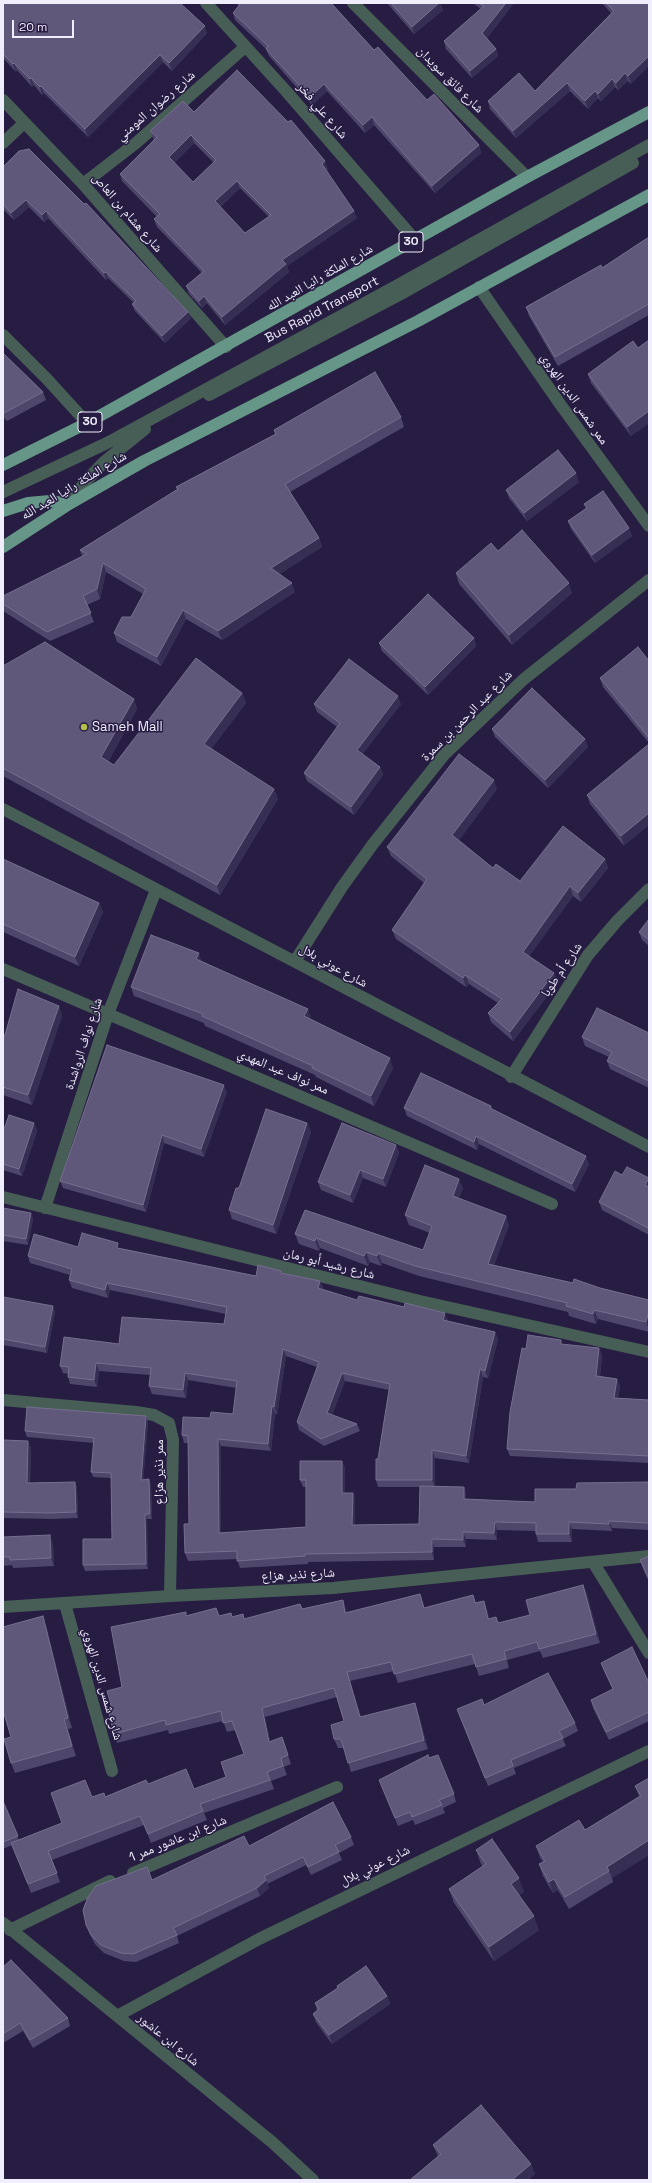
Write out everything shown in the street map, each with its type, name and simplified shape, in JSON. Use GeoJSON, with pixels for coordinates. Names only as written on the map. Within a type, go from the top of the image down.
{"type":"FeatureCollection","features":[{"type":"Feature","properties":{"kind":"main road","name":"شارع الملكة رانيا العبد الله"},"geometry":{"type":"LineString","coordinates":[[3,465],[87,423],[226,347],[527,177],[649,112]]}},
{"type":"Feature","properties":{"kind":"main road","name":"شارع الملكة رانيا العبد الله"},"geometry":{"type":"LineString","coordinates":[[3,546],[69,504],[144,461],[418,321],[649,195]]}},
{"type":"Feature","properties":{"kind":"main road"},"geometry":{"type":"LineString","coordinates":[[3,511],[28,503],[50,501],[69,504]]}},
{"type":"Feature","properties":{"kind":"street","name":"شارع علي فخر"},"geometry":{"type":"LineString","coordinates":[[206,3],[286,91],[415,240]]}},
{"type":"Feature","properties":{"kind":"street","name":"شارع فائق سويدان"},"geometry":{"type":"LineString","coordinates":[[353,3],[527,177]]}},
{"type":"Feature","properties":{"kind":"street","name":"شارع رضوان المومني"},"geometry":{"type":"LineString","coordinates":[[83,184],[136,143],[245,47]]}},
{"type":"Feature","properties":{"kind":"street","name":"شارع هشام بن العاص"},"geometry":{"type":"LineString","coordinates":[[3,100],[83,184],[226,347]]}},
{"type":"Feature","properties":{"kind":"street"},"geometry":{"type":"LineString","coordinates":[[3,143],[24,123]]}},
{"type":"Feature","properties":{"kind":"street","name":"Bus Rapid Transport"},"geometry":{"type":"LineString","coordinates":[[3,492],[107,443],[396,286],[649,145]]}},
{"type":"Feature","properties":{"kind":"street","name":"Bus Rapid Transport"},"geometry":{"type":"LineString","coordinates":[[69,504],[85,482],[104,462],[124,444],[147,428],[401,294],[649,154]]}},
{"type":"Feature","properties":{"kind":"street","name":"ممر شمس الدين الهروي"},"geometry":{"type":"LineString","coordinates":[[479,287],[560,404],[649,526]]}},
{"type":"Feature","properties":{"kind":"street"},"geometry":{"type":"LineString","coordinates":[[3,336],[47,379],[87,423]]}},
{"type":"Feature","properties":{"kind":"street","name":"شارع عبد الرحمن بن سمرة"},"geometry":{"type":"LineString","coordinates":[[295,961],[342,887],[373,844],[444,755],[524,679],[649,580]]}},
{"type":"Feature","properties":{"kind":"street","name":"شارع عوني بلال"},"geometry":{"type":"LineString","coordinates":[[3,810],[295,961],[388,1013],[649,1147]]}},
{"type":"Feature","properties":{"kind":"street","name":"شارع أم طوبا"},"geometry":{"type":"LineString","coordinates":[[512,1077],[588,955],[617,920],[649,889]]}},
{"type":"Feature","properties":{"kind":"street","name":"شارع نواف الرواشدة"},"geometry":{"type":"LineString","coordinates":[[45,1208],[108,1014],[156,890]]}},
{"type":"Feature","properties":{"kind":"street","name":"ممر نواف عبد المهدي"},"geometry":{"type":"LineString","coordinates":[[3,969],[552,1204]]}},
{"type":"Feature","properties":{"kind":"street","name":"شارع رشيد أبو رمان"},"geometry":{"type":"LineString","coordinates":[[3,1197],[420,1301],[649,1352]]}},
{"type":"Feature","properties":{"kind":"street","name":"ممر نذير هزاع"},"geometry":{"type":"LineString","coordinates":[[3,1400],[136,1412],[154,1415],[169,1423],[174,1440],[170,1596]]}},
{"type":"Feature","properties":{"kind":"street","name":"شارع نذير هزاع"},"geometry":{"type":"LineString","coordinates":[[3,1607],[170,1596],[333,1588],[649,1556]]}},
{"type":"Feature","properties":{"kind":"street"},"geometry":{"type":"LineString","coordinates":[[593,1562],[649,1653]]}},
{"type":"Feature","properties":{"kind":"street","name":"شارع شمس الدين الهروي"},"geometry":{"type":"LineString","coordinates":[[65,1604],[112,1771]]}},
{"type":"Feature","properties":{"kind":"street","name":"شارع عوني بلال"},"geometry":{"type":"LineString","coordinates":[[117,2016],[266,1935],[649,1751]]}},
{"type":"Feature","properties":{"kind":"street","name":"شارع ابن عاشور ممر 1"},"geometry":{"type":"LineString","coordinates":[[7,1926],[96,1886],[148,1867],[336,1787]]}},
{"type":"Feature","properties":{"kind":"street","name":"شارع ابن عاشور"},"geometry":{"type":"LineString","coordinates":[[7,1926],[272,2142],[313,2180]]}},
{"type":"Feature","properties":{"kind":"building"},"geometry":{"type":"Polygon","coordinates":[[[3,3],[180,3],[205,26],[169,63],[160,55],[85,129],[41,86],[40,87],[31,78],[30,79],[3,54],[3,3]]]}},
{"type":"Feature","properties":{"kind":"building"},"geometry":{"type":"Polygon","coordinates":[[[241,3],[331,3],[374,50],[378,47],[427,100],[434,94],[479,145],[432,186],[372,117],[363,125],[324,84],[310,97],[266,49],[268,46],[233,13],[241,3]]]}},
{"type":"Feature","properties":{"kind":"building"},"geometry":{"type":"Polygon","coordinates":[[[391,3],[439,3],[412,27],[391,3]]]}},
{"type":"Feature","properties":{"kind":"building"},"geometry":{"type":"Polygon","coordinates":[[[479,3],[506,3],[482,33],[496,49],[470,71],[444,41],[484,6],[479,3]]]}},
{"type":"Feature","properties":{"kind":"building"},"geometry":{"type":"Polygon","coordinates":[[[606,3],[649,3],[649,56],[628,76],[625,73],[616,83],[612,79],[598,94],[595,91],[585,101],[567,83],[513,131],[488,101],[519,73],[535,91],[614,11],[606,3]]]}},
{"type":"Feature","properties":{"kind":"building"},"geometry":{"type":"Polygon","coordinates":[[[237,70],[288,122],[291,120],[325,161],[322,164],[354,211],[282,260],[286,264],[222,317],[204,296],[199,301],[186,286],[204,271],[154,219],[160,214],[120,174],[157,137],[150,131],[183,101],[194,112],[237,70]],[[191,135],[169,157],[193,182],[216,160],[191,135]],[[237,181],[215,201],[245,233],[271,215],[237,181]]]}},
{"type":"Feature","properties":{"kind":"building"},"geometry":{"type":"Polygon","coordinates":[[[29,149],[84,204],[86,203],[188,312],[162,336],[132,304],[136,301],[106,272],[104,273],[46,211],[42,215],[26,200],[11,213],[3,204],[3,167],[19,151],[29,149]]]}},
{"type":"Feature","properties":{"kind":"building"},"geometry":{"type":"Polygon","coordinates":[[[649,237],[649,304],[555,357],[526,307],[601,265],[602,268],[649,237]]]}},
{"type":"Feature","properties":{"kind":"building"},"geometry":{"type":"Polygon","coordinates":[[[649,340],[649,411],[627,427],[588,374],[633,341],[638,348],[649,340]]]}},
{"type":"Feature","properties":{"kind":"building"},"geometry":{"type":"Polygon","coordinates":[[[3,353],[43,392],[4,413],[3,412],[3,353]]]}},
{"type":"Feature","properties":{"kind":"building"},"geometry":{"type":"Polygon","coordinates":[[[375,372],[401,417],[285,484],[319,538],[271,568],[292,583],[218,631],[183,610],[157,657],[114,633],[122,617],[131,617],[146,589],[103,563],[97,589],[83,596],[91,613],[47,632],[3,604],[3,596],[87,554],[80,550],[178,489],[176,487],[276,434],[274,430],[375,372]]]}},
{"type":"Feature","properties":{"kind":"building"},"geometry":{"type":"Polygon","coordinates":[[[558,450],[576,473],[524,513],[506,490],[558,450]]]}},
{"type":"Feature","properties":{"kind":"building"},"geometry":{"type":"Polygon","coordinates":[[[603,491],[629,528],[592,555],[568,521],[587,508],[584,504],[603,491]]]}},
{"type":"Feature","properties":{"kind":"building"},"geometry":{"type":"Polygon","coordinates":[[[522,530],[569,583],[509,635],[456,573],[491,543],[498,551],[522,530]]]}},
{"type":"Feature","properties":{"kind":"building"},"geometry":{"type":"Polygon","coordinates":[[[428,594],[474,638],[425,687],[379,643],[428,594]]]}},
{"type":"Feature","properties":{"kind":"building","name":"Sameh Mall"},"geometry":{"type":"Polygon","coordinates":[[[45,642],[134,699],[101,757],[114,765],[196,658],[242,693],[204,744],[274,789],[217,885],[3,768],[3,666],[45,642]]]}},
{"type":"Feature","properties":{"kind":"building"},"geometry":{"type":"Polygon","coordinates":[[[638,647],[649,661],[649,738],[600,678],[638,647]]]}},
{"type":"Feature","properties":{"kind":"building"},"geometry":{"type":"Polygon","coordinates":[[[349,659],[398,696],[357,750],[380,767],[351,807],[304,773],[340,723],[314,704],[349,659]]]}},
{"type":"Feature","properties":{"kind":"building"},"geometry":{"type":"Polygon","coordinates":[[[532,688],[585,739],[545,780],[492,729],[532,688]]]}},
{"type":"Feature","properties":{"kind":"building"},"geometry":{"type":"Polygon","coordinates":[[[649,744],[649,813],[621,836],[587,795],[649,744]]]}},
{"type":"Feature","properties":{"kind":"building"},"geometry":{"type":"Polygon","coordinates":[[[459,754],[494,780],[452,835],[493,868],[496,864],[520,881],[563,826],[605,859],[578,893],[570,886],[523,952],[554,973],[510,1032],[488,1013],[502,999],[465,975],[463,978],[392,930],[427,879],[387,847],[459,754]]]}},
{"type":"Feature","properties":{"kind":"building"},"geometry":{"type":"Polygon","coordinates":[[[3,859],[99,903],[75,957],[3,924],[3,859]]]}},
{"type":"Feature","properties":{"kind":"building"},"geometry":{"type":"Polygon","coordinates":[[[649,919],[649,940],[639,932],[649,919]]]}},
{"type":"Feature","properties":{"kind":"building"},"geometry":{"type":"Polygon","coordinates":[[[151,935],[199,953],[196,959],[308,1009],[304,1016],[390,1058],[371,1096],[312,1068],[313,1066],[202,1016],[203,1014],[131,987],[151,935]]]}},
{"type":"Feature","properties":{"kind":"building"},"geometry":{"type":"Polygon","coordinates":[[[18,989],[59,1006],[28,1095],[3,1087],[3,1034],[5,1035],[18,989]]]}},
{"type":"Feature","properties":{"kind":"building"},"geometry":{"type":"Polygon","coordinates":[[[597,1008],[649,1033],[649,1081],[607,1061],[612,1052],[582,1037],[597,1008]]]}},
{"type":"Feature","properties":{"kind":"building"},"geometry":{"type":"Polygon","coordinates":[[[107,1045],[224,1085],[201,1149],[162,1135],[143,1205],[60,1181],[107,1045]]]}},
{"type":"Feature","properties":{"kind":"building"},"geometry":{"type":"Polygon","coordinates":[[[421,1073],[491,1106],[490,1108],[586,1156],[572,1184],[476,1136],[474,1142],[404,1108],[421,1073]]]}},
{"type":"Feature","properties":{"kind":"building"},"geometry":{"type":"Polygon","coordinates":[[[266,1109],[307,1123],[273,1225],[229,1210],[236,1188],[239,1188],[266,1109]]]}},
{"type":"Feature","properties":{"kind":"building"},"geometry":{"type":"Polygon","coordinates":[[[9,1115],[34,1123],[19,1169],[3,1164],[3,1127],[5,1127],[9,1115]]]}},
{"type":"Feature","properties":{"kind":"building"},"geometry":{"type":"Polygon","coordinates":[[[342,1123],[396,1145],[383,1179],[360,1170],[350,1195],[318,1182],[342,1123]]]}},
{"type":"Feature","properties":{"kind":"building"},"geometry":{"type":"Polygon","coordinates":[[[425,1165],[459,1179],[453,1196],[506,1216],[488,1264],[573,1283],[574,1279],[600,1288],[649,1300],[649,1311],[646,1322],[594,1310],[593,1314],[566,1306],[567,1303],[415,1266],[378,1253],[377,1256],[366,1252],[364,1256],[316,1238],[315,1241],[295,1234],[305,1210],[423,1250],[432,1226],[405,1215],[425,1165]]]}},
{"type":"Feature","properties":{"kind":"building"},"geometry":{"type":"Polygon","coordinates":[[[627,1167],[649,1178],[645,1185],[649,1187],[648,1228],[599,1202],[615,1171],[622,1175],[627,1167]]]}},
{"type":"Feature","properties":{"kind":"building"},"geometry":{"type":"Polygon","coordinates":[[[3,1208],[31,1213],[26,1239],[3,1235],[3,1208]]]}},
{"type":"Feature","properties":{"kind":"building"},"geometry":{"type":"Polygon","coordinates":[[[82,1233],[118,1243],[117,1248],[256,1276],[258,1265],[281,1271],[281,1273],[320,1281],[318,1288],[357,1300],[359,1296],[404,1307],[405,1303],[445,1313],[443,1320],[495,1332],[485,1371],[480,1369],[466,1456],[432,1450],[432,1480],[376,1480],[376,1459],[378,1459],[390,1384],[342,1373],[327,1413],[357,1424],[321,1439],[297,1422],[319,1362],[283,1349],[274,1407],[272,1406],[268,1444],[218,1439],[219,1533],[306,1527],[306,1480],[300,1480],[300,1461],[342,1461],[342,1493],[353,1493],[352,1525],[419,1524],[420,1486],[464,1487],[464,1499],[535,1502],[535,1489],[576,1489],[577,1483],[649,1482],[649,1523],[609,1521],[609,1524],[569,1522],[569,1534],[536,1534],[536,1523],[495,1522],[494,1533],[463,1532],[463,1540],[432,1539],[432,1552],[305,1554],[305,1556],[237,1561],[237,1551],[185,1553],[184,1524],[189,1524],[188,1436],[182,1435],[183,1417],[210,1418],[211,1412],[233,1414],[237,1381],[185,1373],[183,1390],[149,1386],[151,1368],[96,1363],[94,1380],[68,1377],[69,1367],[60,1366],[64,1337],[119,1344],[122,1317],[224,1324],[227,1307],[107,1283],[105,1290],[69,1280],[72,1269],[28,1256],[34,1234],[78,1247],[82,1233]]]}},
{"type":"Feature","properties":{"kind":"building"},"geometry":{"type":"Polygon","coordinates":[[[3,1297],[53,1306],[45,1347],[3,1339],[3,1297]]]}},
{"type":"Feature","properties":{"kind":"building"},"geometry":{"type":"Polygon","coordinates":[[[528,1335],[561,1340],[561,1344],[599,1348],[596,1376],[617,1379],[614,1398],[649,1400],[649,1456],[507,1449],[510,1412],[522,1348],[526,1349],[528,1335]]]}},
{"type":"Feature","properties":{"kind":"building"},"geometry":{"type":"Polygon","coordinates":[[[27,1407],[146,1416],[141,1480],[149,1479],[150,1514],[145,1514],[146,1564],[83,1565],[83,1539],[112,1539],[111,1473],[91,1472],[94,1438],[25,1431],[27,1407]]]}},
{"type":"Feature","properties":{"kind":"building"},"geometry":{"type":"Polygon","coordinates":[[[3,1440],[28,1441],[27,1483],[75,1482],[76,1512],[3,1512],[3,1440]]]}},
{"type":"Feature","properties":{"kind":"building"},"geometry":{"type":"Polygon","coordinates":[[[50,1535],[51,1558],[10,1560],[10,1557],[3,1557],[3,1537],[50,1535]]]}},
{"type":"Feature","properties":{"kind":"building"},"geometry":{"type":"Polygon","coordinates":[[[649,1556],[649,1579],[640,1560],[649,1556]]]}},
{"type":"Feature","properties":{"kind":"building"},"geometry":{"type":"Polygon","coordinates":[[[583,1585],[596,1634],[539,1649],[537,1642],[504,1651],[506,1659],[476,1667],[472,1654],[394,1674],[391,1662],[347,1672],[360,1717],[415,1703],[424,1740],[348,1763],[341,1739],[334,1739],[331,1725],[344,1721],[334,1688],[262,1708],[269,1742],[282,1737],[288,1755],[281,1758],[283,1766],[267,1772],[270,1780],[200,1804],[203,1811],[148,1834],[140,1816],[48,1851],[57,1873],[28,1884],[11,1843],[62,1823],[51,1793],[85,1780],[92,1797],[104,1793],[105,1797],[146,1780],[148,1784],[186,1769],[194,1789],[226,1777],[221,1762],[244,1754],[232,1721],[223,1723],[221,1711],[166,1725],[165,1720],[114,1734],[109,1713],[113,1712],[107,1691],[122,1687],[111,1627],[186,1612],[186,1616],[216,1608],[219,1616],[231,1613],[232,1617],[243,1614],[244,1619],[300,1604],[302,1609],[343,1600],[345,1613],[420,1594],[424,1608],[473,1595],[475,1603],[484,1601],[488,1619],[496,1617],[498,1623],[530,1615],[526,1600],[583,1585]]]}},
{"type":"Feature","properties":{"kind":"building"},"geometry":{"type":"Polygon","coordinates":[[[43,1616],[68,1718],[64,1719],[72,1746],[11,1763],[4,1739],[11,1737],[3,1710],[3,1627],[43,1616]]]}},
{"type":"Feature","properties":{"kind":"building"},"geometry":{"type":"Polygon","coordinates":[[[632,1647],[649,1683],[649,1712],[606,1732],[591,1700],[613,1689],[601,1663],[632,1647]]]}},
{"type":"Feature","properties":{"kind":"building"},"geometry":{"type":"Polygon","coordinates":[[[548,1673],[575,1723],[559,1731],[563,1738],[511,1760],[513,1766],[485,1778],[457,1709],[482,1699],[484,1705],[548,1673]]]}},
{"type":"Feature","properties":{"kind":"building"},"geometry":{"type":"Polygon","coordinates":[[[428,1755],[429,1758],[438,1755],[454,1794],[439,1800],[442,1805],[412,1817],[410,1812],[395,1818],[379,1780],[428,1755]]]}},
{"type":"Feature","properties":{"kind":"building"},"geometry":{"type":"Polygon","coordinates":[[[649,1778],[649,1840],[607,1867],[609,1871],[565,1897],[554,1879],[549,1882],[539,1864],[545,1861],[536,1846],[579,1820],[585,1830],[641,1796],[635,1786],[649,1778]]]}},
{"type":"Feature","properties":{"kind":"building"},"geometry":{"type":"Polygon","coordinates":[[[3,1801],[18,1836],[3,1842],[3,1801]]]}},
{"type":"Feature","properties":{"kind":"building"},"geometry":{"type":"Polygon","coordinates":[[[333,1802],[351,1837],[335,1845],[339,1852],[308,1867],[303,1857],[264,1876],[266,1880],[257,1888],[173,1928],[177,1935],[133,1954],[121,1953],[101,1945],[92,1936],[86,1925],[83,1910],[88,1897],[96,1886],[147,1867],[152,1880],[244,1836],[249,1846],[333,1802]]]}},
{"type":"Feature","properties":{"kind":"building"},"geometry":{"type":"Polygon","coordinates":[[[492,1839],[519,1878],[511,1884],[534,1916],[489,1947],[449,1889],[486,1864],[476,1850],[492,1839]]]}},
{"type":"Feature","properties":{"kind":"building"},"geometry":{"type":"Polygon","coordinates":[[[11,1960],[68,2018],[30,2040],[20,2023],[3,2034],[3,1967],[11,1960]]]}},
{"type":"Feature","properties":{"kind":"building"},"geometry":{"type":"Polygon","coordinates":[[[366,1966],[387,1996],[329,2035],[313,2014],[319,2009],[315,2003],[338,1988],[337,1986],[366,1966]]]}},
{"type":"Feature","properties":{"kind":"building"},"geometry":{"type":"Polygon","coordinates":[[[481,2105],[531,2164],[512,2180],[410,2180],[441,2154],[433,2145],[481,2105]]]}},
{"type":"Feature","properties":{"kind":"place","name":"Sameh Mall"},"geometry":{"type":"Point","coordinates":[84,727]}}]}
